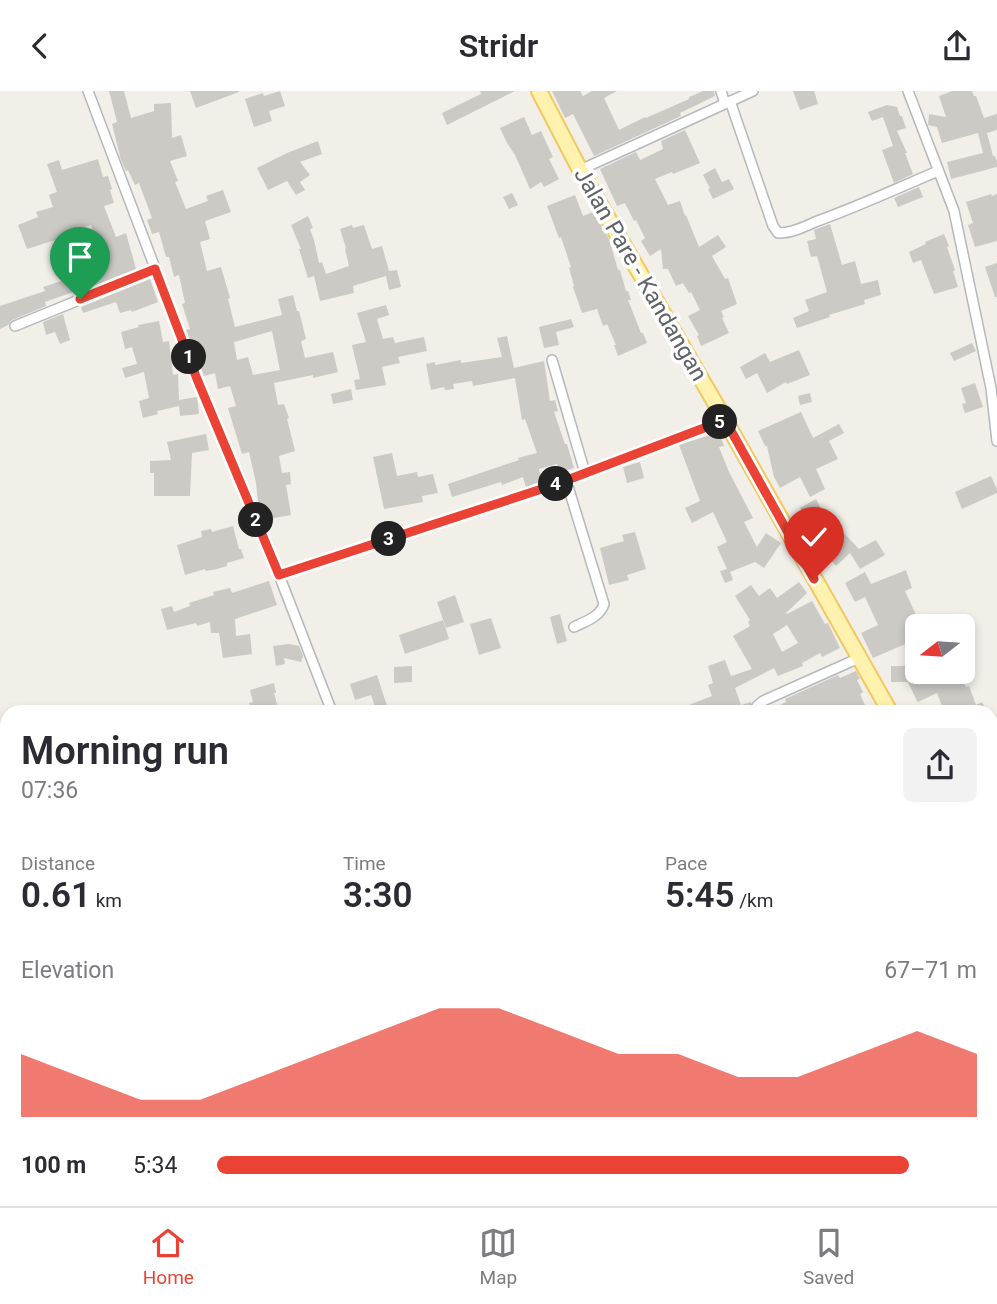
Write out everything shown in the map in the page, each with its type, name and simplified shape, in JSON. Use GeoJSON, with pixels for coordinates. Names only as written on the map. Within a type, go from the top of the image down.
{"type":"FeatureCollection","features":[{"type":"Feature","properties":{"kind":"main road","name":"Jalan Pare - Kandangan"},"geometry":{"type":"LineString","coordinates":[[539,91],[580,170],[886,705]]}},
{"type":"Feature","properties":{"kind":"street"},"geometry":{"type":"LineString","coordinates":[[88,91],[201,388],[279,575],[329,705]]}},
{"type":"Feature","properties":{"kind":"street"},"geometry":{"type":"LineString","coordinates":[[721,91],[728,102],[773,226],[778,233],[825,219],[938,171]]}},
{"type":"Feature","properties":{"kind":"street"},"geometry":{"type":"LineString","coordinates":[[580,170],[753,91]]}},
{"type":"Feature","properties":{"kind":"street"},"geometry":{"type":"LineString","coordinates":[[908,91],[954,211],[991,388],[997,440]]}},
{"type":"Feature","properties":{"kind":"street"},"geometry":{"type":"LineString","coordinates":[[15,326],[155,269]]}},
{"type":"Feature","properties":{"kind":"street"},"geometry":{"type":"LineString","coordinates":[[552,360],[585,473]]}},
{"type":"Feature","properties":{"kind":"street"},"geometry":{"type":"LineString","coordinates":[[279,575],[566,480],[725,420]]}},
{"type":"Feature","properties":{"kind":"street"},"geometry":{"type":"LineString","coordinates":[[566,480],[604,604],[599,614],[573,627]]}},
{"type":"Feature","properties":{"kind":"street"},"geometry":{"type":"LineString","coordinates":[[758,705],[859,659]]}},
{"type":"Feature","properties":{"kind":"building"},"geometry":{"type":"Polygon","coordinates":[[[109,91],[124,91],[131,118],[154,111],[154,104],[171,103],[172,138],[181,135],[187,156],[170,161],[186,209],[208,201],[206,196],[223,190],[231,212],[205,221],[210,239],[200,242],[207,271],[221,267],[235,327],[282,315],[278,299],[293,295],[306,339],[301,341],[305,358],[333,352],[338,372],[274,383],[278,405],[284,404],[289,418],[287,419],[295,451],[279,456],[282,473],[290,472],[291,484],[286,485],[291,515],[263,520],[249,452],[242,454],[228,408],[236,406],[230,386],[218,389],[215,373],[204,376],[186,330],[190,329],[182,304],[185,303],[179,275],[174,277],[159,232],[152,234],[147,220],[152,218],[139,183],[135,185],[121,160],[112,124],[117,122],[109,91]],[[272,331],[234,342],[237,360],[248,357],[253,375],[280,370],[272,331]]]}},
{"type":"Feature","properties":{"kind":"building"},"geometry":{"type":"Polygon","coordinates":[[[190,91],[239,91],[239,92],[196,108],[190,91]]]}},
{"type":"Feature","properties":{"kind":"building"},"geometry":{"type":"Polygon","coordinates":[[[280,91],[285,106],[269,111],[272,121],[254,127],[245,99],[280,91]]]}},
{"type":"Feature","properties":{"kind":"building"},"geometry":{"type":"Polygon","coordinates":[[[480,91],[515,91],[447,125],[442,113],[481,94],[480,91]]]}},
{"type":"Feature","properties":{"kind":"building"},"geometry":{"type":"Polygon","coordinates":[[[552,91],[580,91],[583,96],[592,91],[617,91],[604,98],[619,130],[703,91],[714,91],[715,96],[680,113],[681,116],[594,156],[573,114],[565,118],[552,91]]]}},
{"type":"Feature","properties":{"kind":"building"},"geometry":{"type":"Polygon","coordinates":[[[793,91],[814,91],[818,104],[800,110],[793,91]]]}},
{"type":"Feature","properties":{"kind":"building"},"geometry":{"type":"Polygon","coordinates":[[[952,91],[972,91],[984,118],[997,114],[997,130],[987,133],[997,167],[951,179],[947,162],[983,153],[978,133],[942,143],[937,127],[928,125],[929,114],[946,117],[939,96],[952,91]]]}},
{"type":"Feature","properties":{"kind":"building"},"geometry":{"type":"Polygon","coordinates":[[[887,105],[897,107],[902,116],[906,128],[897,131],[913,174],[894,183],[882,150],[893,146],[883,117],[872,121],[868,112],[887,105]]]}},
{"type":"Feature","properties":{"kind":"building"},"geometry":{"type":"Polygon","coordinates":[[[524,117],[532,135],[541,131],[553,157],[549,159],[559,179],[544,187],[541,182],[530,189],[500,128],[524,117]]]}},
{"type":"Feature","properties":{"kind":"building"},"geometry":{"type":"Polygon","coordinates":[[[685,130],[700,163],[655,179],[668,205],[680,201],[699,247],[718,235],[726,247],[712,256],[725,279],[728,278],[737,304],[721,311],[729,333],[701,346],[697,336],[699,335],[688,316],[700,310],[691,292],[689,293],[683,283],[676,286],[668,269],[663,269],[661,249],[650,256],[641,241],[645,238],[636,220],[634,221],[625,203],[617,206],[600,169],[636,152],[640,160],[663,149],[661,141],[685,130]]]}},
{"type":"Feature","properties":{"kind":"building"},"geometry":{"type":"Polygon","coordinates":[[[318,141],[322,154],[300,162],[310,175],[300,182],[305,190],[296,195],[287,181],[268,190],[257,168],[318,141]]]}},
{"type":"Feature","properties":{"kind":"building"},"geometry":{"type":"Polygon","coordinates":[[[98,159],[103,177],[108,176],[114,203],[104,206],[116,237],[126,233],[136,269],[74,294],[73,292],[45,302],[46,306],[12,320],[0,329],[0,306],[45,291],[43,287],[105,266],[91,225],[73,230],[74,234],[27,249],[18,225],[38,217],[36,212],[53,207],[49,195],[57,192],[47,164],[59,160],[62,170],[98,159]]]}},
{"type":"Feature","properties":{"kind":"building"},"geometry":{"type":"Polygon","coordinates":[[[715,168],[722,182],[729,179],[734,189],[713,199],[703,175],[715,168]]]}},
{"type":"Feature","properties":{"kind":"building"},"geometry":{"type":"Polygon","coordinates":[[[919,187],[923,197],[898,207],[894,198],[919,187]]]}},
{"type":"Feature","properties":{"kind":"building"},"geometry":{"type":"Polygon","coordinates":[[[512,193],[518,205],[509,209],[503,197],[512,193]]]}},
{"type":"Feature","properties":{"kind":"building"},"geometry":{"type":"Polygon","coordinates":[[[997,194],[997,241],[975,247],[968,225],[973,223],[966,202],[997,194]]]}},
{"type":"Feature","properties":{"kind":"building"},"geometry":{"type":"Polygon","coordinates":[[[575,195],[583,216],[593,212],[609,239],[631,300],[628,300],[647,343],[618,356],[607,324],[603,326],[597,309],[582,313],[573,287],[571,267],[547,206],[575,195]]]}},
{"type":"Feature","properties":{"kind":"building"},"geometry":{"type":"Polygon","coordinates":[[[308,216],[313,228],[310,229],[319,263],[322,262],[326,274],[349,266],[340,229],[364,225],[372,249],[382,246],[389,271],[397,270],[401,287],[389,290],[386,276],[353,286],[354,293],[320,301],[314,276],[308,278],[301,249],[291,225],[308,216]]]}},
{"type":"Feature","properties":{"kind":"building"},"geometry":{"type":"Polygon","coordinates":[[[830,224],[842,265],[855,261],[861,284],[878,280],[881,295],[864,300],[865,304],[797,328],[793,318],[809,311],[805,300],[827,292],[817,256],[811,257],[807,241],[816,239],[814,230],[830,224]]]}},
{"type":"Feature","properties":{"kind":"building"},"geometry":{"type":"Polygon","coordinates":[[[944,234],[958,287],[934,294],[921,260],[913,263],[909,252],[944,234]]]}},
{"type":"Feature","properties":{"kind":"building"},"geometry":{"type":"Polygon","coordinates":[[[997,263],[997,297],[995,297],[985,267],[997,263]]]}},
{"type":"Feature","properties":{"kind":"building"},"geometry":{"type":"Polygon","coordinates":[[[150,279],[158,302],[132,312],[120,313],[116,302],[83,313],[81,307],[150,279]]]}},
{"type":"Feature","properties":{"kind":"building"},"geometry":{"type":"Polygon","coordinates":[[[386,305],[389,315],[377,319],[383,339],[393,337],[395,343],[424,337],[427,351],[398,357],[400,363],[382,367],[386,385],[356,390],[354,380],[360,379],[352,345],[366,342],[357,313],[386,305]]]}},
{"type":"Feature","properties":{"kind":"building"},"geometry":{"type":"Polygon","coordinates":[[[63,314],[70,340],[60,344],[55,332],[46,335],[43,322],[63,314]]]}},
{"type":"Feature","properties":{"kind":"building"},"geometry":{"type":"Polygon","coordinates":[[[571,319],[574,327],[556,332],[559,345],[544,348],[539,327],[571,319]]]}},
{"type":"Feature","properties":{"kind":"building"},"geometry":{"type":"Polygon","coordinates":[[[159,321],[163,342],[169,341],[173,375],[178,374],[179,400],[197,397],[199,414],[180,416],[179,406],[157,411],[158,414],[143,418],[139,401],[149,398],[144,372],[125,378],[122,368],[137,364],[132,347],[125,349],[121,332],[159,321]]]}},
{"type":"Feature","properties":{"kind":"building"},"geometry":{"type":"Polygon","coordinates":[[[507,336],[514,368],[544,361],[550,401],[555,400],[558,411],[554,412],[574,468],[560,472],[557,464],[539,469],[542,481],[526,487],[523,477],[452,497],[448,484],[537,453],[525,419],[522,420],[515,378],[473,386],[472,381],[453,384],[454,389],[445,390],[444,387],[431,390],[426,364],[461,360],[461,363],[502,357],[497,338],[507,336]]]}},
{"type":"Feature","properties":{"kind":"building"},"geometry":{"type":"Polygon","coordinates":[[[972,343],[976,351],[954,361],[950,353],[972,343]]]}},
{"type":"Feature","properties":{"kind":"building"},"geometry":{"type":"Polygon","coordinates":[[[799,350],[810,375],[787,384],[786,382],[767,393],[757,373],[746,379],[740,367],[765,353],[770,362],[799,350]]]}},
{"type":"Feature","properties":{"kind":"building"},"geometry":{"type":"Polygon","coordinates":[[[975,383],[983,407],[965,413],[962,404],[966,403],[961,388],[975,383]]]}},
{"type":"Feature","properties":{"kind":"building"},"geometry":{"type":"Polygon","coordinates":[[[351,389],[353,400],[333,404],[331,394],[351,389]]]}},
{"type":"Feature","properties":{"kind":"building"},"geometry":{"type":"Polygon","coordinates":[[[810,393],[812,402],[800,405],[798,396],[810,393]]]}},
{"type":"Feature","properties":{"kind":"building"},"geometry":{"type":"Polygon","coordinates":[[[801,412],[813,438],[839,424],[844,433],[829,441],[838,459],[816,469],[825,489],[810,497],[800,477],[780,488],[774,477],[767,446],[758,431],[801,412]]]}},
{"type":"Feature","properties":{"kind":"building"},"geometry":{"type":"Polygon","coordinates":[[[719,432],[724,446],[719,447],[753,518],[744,522],[757,547],[766,533],[781,543],[764,568],[755,562],[730,572],[733,580],[725,583],[720,571],[727,569],[717,547],[727,542],[713,512],[692,523],[685,508],[700,501],[679,445],[719,432]]]}},
{"type":"Feature","properties":{"kind":"building"},"geometry":{"type":"Polygon","coordinates":[[[206,434],[209,450],[192,453],[190,496],[154,496],[154,473],[150,473],[150,461],[171,460],[167,442],[206,434]]]}},
{"type":"Feature","properties":{"kind":"building"},"geometry":{"type":"Polygon","coordinates":[[[392,453],[397,476],[417,472],[418,477],[433,474],[438,493],[422,496],[423,502],[384,509],[373,457],[392,453]]]}},
{"type":"Feature","properties":{"kind":"building"},"geometry":{"type":"Polygon","coordinates":[[[640,462],[644,478],[627,483],[623,467],[640,462]]]}},
{"type":"Feature","properties":{"kind":"building"},"geometry":{"type":"Polygon","coordinates":[[[991,476],[997,493],[962,509],[955,492],[991,476]]]}},
{"type":"Feature","properties":{"kind":"building"},"geometry":{"type":"Polygon","coordinates":[[[816,499],[821,509],[806,518],[800,508],[816,499]]]}},
{"type":"Feature","properties":{"kind":"building"},"geometry":{"type":"Polygon","coordinates":[[[233,526],[244,558],[217,569],[205,569],[185,575],[177,545],[202,537],[201,531],[211,529],[212,532],[233,526]]]}},
{"type":"Feature","properties":{"kind":"building"},"geometry":{"type":"Polygon","coordinates":[[[842,531],[859,549],[876,540],[885,555],[860,569],[850,553],[836,566],[826,555],[843,540],[839,533],[842,531]]]}},
{"type":"Feature","properties":{"kind":"building"},"geometry":{"type":"Polygon","coordinates":[[[635,532],[646,569],[627,575],[629,580],[609,585],[600,548],[624,541],[622,535],[635,532]]]}},
{"type":"Feature","properties":{"kind":"building"},"geometry":{"type":"Polygon","coordinates":[[[906,570],[912,588],[905,591],[916,614],[905,614],[905,644],[873,658],[861,633],[878,625],[865,597],[855,602],[845,583],[865,572],[871,584],[906,570]]]}},
{"type":"Feature","properties":{"kind":"building"},"geometry":{"type":"Polygon","coordinates":[[[269,581],[277,605],[235,619],[236,636],[250,634],[252,654],[223,658],[219,633],[211,633],[210,622],[167,630],[161,609],[172,606],[174,612],[190,606],[189,603],[214,595],[213,592],[230,588],[232,593],[269,581]]]}},
{"type":"Feature","properties":{"kind":"building"},"geometry":{"type":"Polygon","coordinates":[[[799,582],[807,593],[786,613],[812,601],[825,624],[828,623],[840,648],[822,657],[820,653],[802,663],[803,666],[778,676],[774,668],[735,688],[741,705],[689,705],[712,696],[708,685],[713,683],[708,666],[725,660],[731,676],[752,669],[733,636],[750,626],[750,620],[735,596],[751,585],[759,596],[770,588],[777,598],[799,582]],[[787,625],[773,634],[782,652],[798,643],[787,625]]]}},
{"type":"Feature","properties":{"kind":"building"},"geometry":{"type":"Polygon","coordinates":[[[455,595],[464,622],[446,628],[437,602],[455,595]]]}},
{"type":"Feature","properties":{"kind":"building"},"geometry":{"type":"Polygon","coordinates":[[[560,614],[567,641],[557,644],[550,617],[560,614]]]}},
{"type":"Feature","properties":{"kind":"building"},"geometry":{"type":"Polygon","coordinates":[[[491,618],[501,648],[479,655],[470,624],[491,618]]]}},
{"type":"Feature","properties":{"kind":"building"},"geometry":{"type":"Polygon","coordinates":[[[443,620],[449,639],[405,654],[399,635],[443,620]]]}},
{"type":"Feature","properties":{"kind":"building"},"geometry":{"type":"Polygon","coordinates":[[[273,646],[299,646],[303,656],[301,662],[284,658],[285,664],[276,666],[273,646]]]}},
{"type":"Feature","properties":{"kind":"building"},"geometry":{"type":"Polygon","coordinates":[[[412,666],[412,682],[394,683],[394,667],[412,666]]]}},
{"type":"Feature","properties":{"kind":"building"},"geometry":{"type":"Polygon","coordinates":[[[891,666],[905,666],[905,682],[891,682],[891,666]]]}},
{"type":"Feature","properties":{"kind":"building"},"geometry":{"type":"Polygon","coordinates":[[[856,671],[865,705],[780,705],[786,702],[785,699],[838,675],[840,678],[856,671]]]}},
{"type":"Feature","properties":{"kind":"building"},"geometry":{"type":"Polygon","coordinates":[[[377,675],[387,705],[375,705],[371,695],[355,700],[350,684],[377,675]]]}},
{"type":"Feature","properties":{"kind":"building"},"geometry":{"type":"Polygon","coordinates":[[[274,683],[277,705],[250,705],[253,702],[250,690],[274,683]]]}},
{"type":"Feature","properties":{"kind":"building"},"geometry":{"type":"Polygon","coordinates":[[[909,684],[965,684],[966,687],[969,686],[976,705],[942,705],[937,693],[918,703],[909,684]]]}},
{"type":"Feature","properties":{"kind":"route"},"geometry":{"type":"LineString","coordinates":[[80,299],[155,269],[197,379],[279,575],[554,485],[725,420],[814,579]]}}]}
